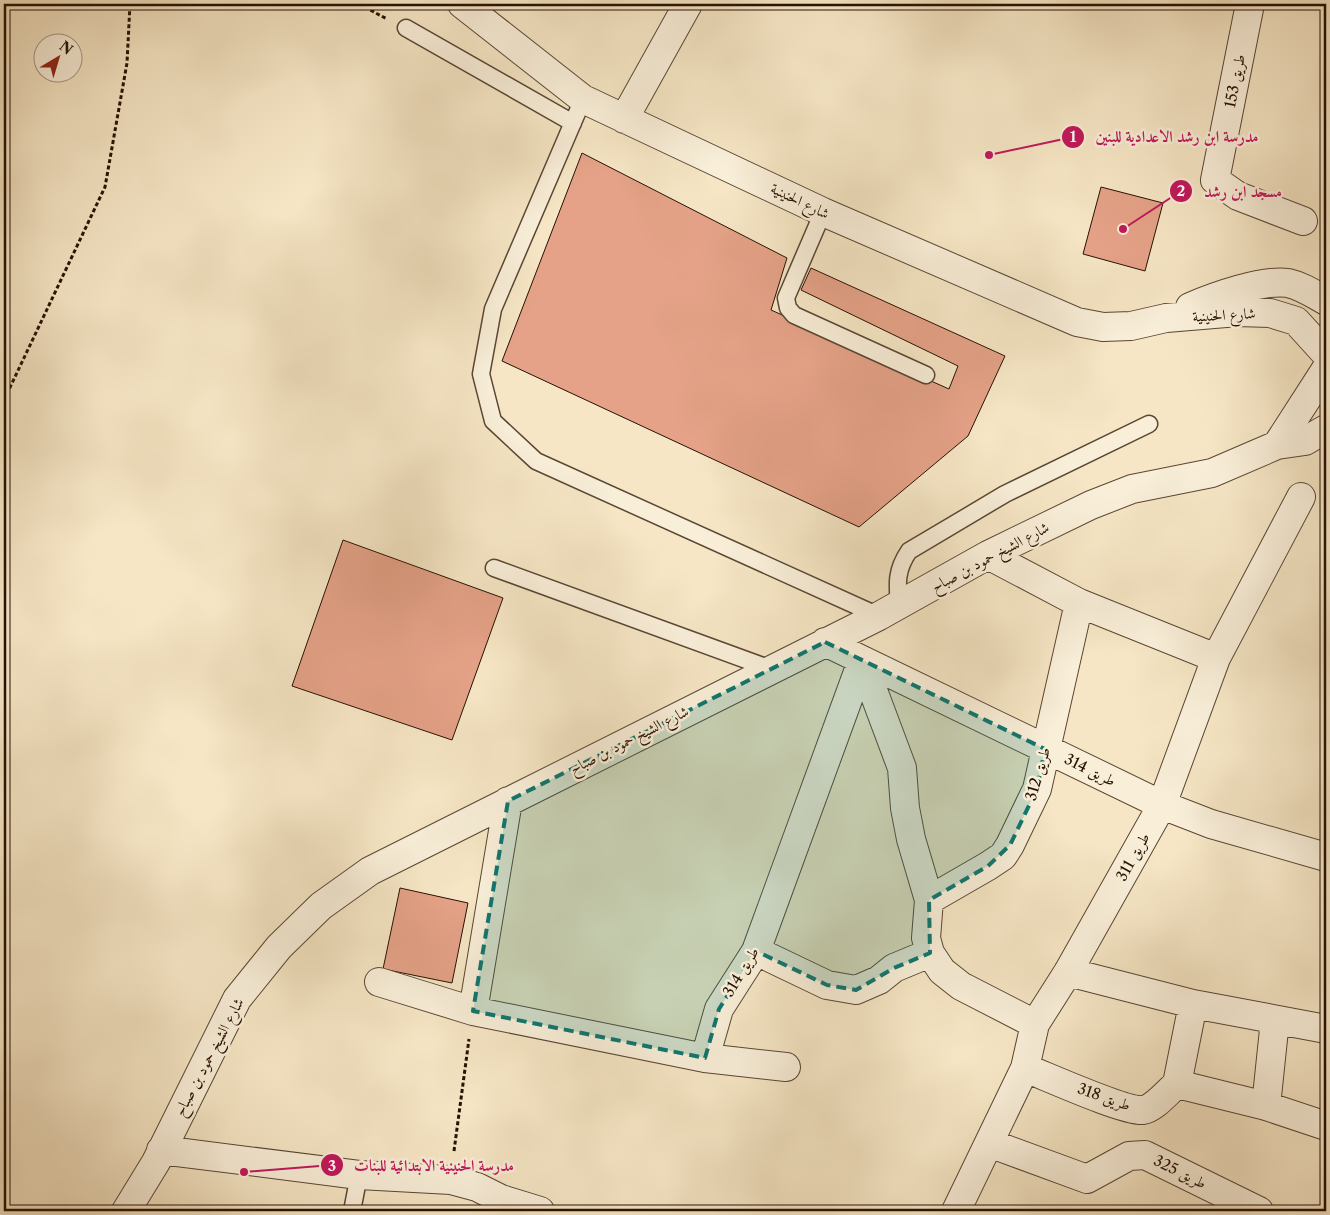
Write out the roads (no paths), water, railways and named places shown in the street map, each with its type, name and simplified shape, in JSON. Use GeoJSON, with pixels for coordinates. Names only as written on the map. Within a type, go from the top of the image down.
{"type":"FeatureCollection","features":[{"type":"Feature","properties":{"kind":"street","name":"شارع الحنينية"},"geometry":{"type":"LineString","coordinates":[[462,4],[578,111],[624,119],[823,212],[1077,322],[1103,327],[1130,326],[1166,318],[1238,312],[1270,313],[1296,321],[1326,354]]}},
{"type":"Feature","properties":{"kind":"street"},"geometry":{"type":"LineString","coordinates":[[624,119],[688,4]]}},
{"type":"Feature","properties":{"kind":"street","name":"طريق 153"},"geometry":{"type":"LineString","coordinates":[[1250,4],[1215,180],[1238,196],[1303,221]]}},
{"type":"Feature","properties":{"kind":"street","name":"شارع الحنينية"},"geometry":{"type":"LineString","coordinates":[[1166,318],[1217,295],[1264,285],[1286,283],[1304,288],[1326,301]]}},
{"type":"Feature","properties":{"kind":"street"},"geometry":{"type":"LineString","coordinates":[[1277,445],[1326,370]]}},
{"type":"Feature","properties":{"kind":"street","name":"شارع الشيخ حمود بن صباح"},"geometry":{"type":"LineString","coordinates":[[126,1211],[161,1150],[237,999],[279,948],[321,906],[370,871],[889,610],[988,555],[1091,505],[1132,489],[1212,473],[1277,445],[1305,441],[1326,429]]}},
{"type":"Feature","properties":{"kind":"street","name":"طريق 311"},"geometry":{"type":"LineString","coordinates":[[956,1211],[1025,1068],[1035,1024],[1068,972],[1162,805],[1216,658],[1301,497]]}},
{"type":"Feature","properties":{"kind":"street"},"geometry":{"type":"LineString","coordinates":[[988,555],[1079,603],[1216,658]]}},
{"type":"Feature","properties":{"kind":"street","name":"طريق 312"},"geometry":{"type":"LineString","coordinates":[[929,900],[1003,856],[1010,845],[1037,789],[1079,603]]}},
{"type":"Feature","properties":{"kind":"street","name":"طريق 314"},"geometry":{"type":"LineString","coordinates":[[824,642],[1162,805],[1211,824],[1326,857]]}},
{"type":"Feature","properties":{"kind":"street"},"geometry":{"type":"LineString","coordinates":[[862,661],[902,768],[905,808],[911,839],[929,900],[926,938],[930,953],[942,971],[961,986],[1035,1024]]}},
{"type":"Feature","properties":{"kind":"street","name":"طريق 314"},"geometry":{"type":"LineString","coordinates":[[705,1058],[719,1009],[756,951],[862,661]]}},
{"type":"Feature","properties":{"kind":"street"},"geometry":{"type":"LineString","coordinates":[[473,1011],[508,801]]}},
{"type":"Feature","properties":{"kind":"street"},"geometry":{"type":"LineString","coordinates":[[756,951],[827,985],[856,990],[879,980],[894,968],[930,953]]}},
{"type":"Feature","properties":{"kind":"street"},"geometry":{"type":"LineString","coordinates":[[1068,972],[1193,1004],[1326,1028]]}},
{"type":"Feature","properties":{"kind":"street"},"geometry":{"type":"LineString","coordinates":[[379,982],[473,1011],[705,1058],[786,1067]]}},
{"type":"Feature","properties":{"kind":"street"},"geometry":{"type":"LineString","coordinates":[[1193,1004],[1177,1084],[1266,1106],[1326,1126]]}},
{"type":"Feature","properties":{"kind":"street"},"geometry":{"type":"LineString","coordinates":[[1266,1106],[1275,1020]]}},
{"type":"Feature","properties":{"kind":"street","name":"طريق 318"},"geometry":{"type":"LineString","coordinates":[[1025,1068],[1112,1103],[1142,1110],[1150,1106],[1177,1084]]}},
{"type":"Feature","properties":{"kind":"street","name":"طريق 325"},"geometry":{"type":"LineString","coordinates":[[989,1143],[1087,1179],[1129,1156],[1145,1155],[1259,1211]]}},
{"type":"Feature","properties":{"kind":"street"},"geometry":{"type":"LineString","coordinates":[[161,1150],[359,1175],[451,1180],[477,1187],[498,1205],[540,1211]]}},
{"type":"Feature","properties":{"kind":"lane"},"geometry":{"type":"LineString","coordinates":[[406,28],[578,111],[493,309],[481,374],[493,421],[536,461],[889,610],[901,563],[909,551],[1004,494],[1149,424]]}},
{"type":"Feature","properties":{"kind":"lane"},"geometry":{"type":"LineString","coordinates":[[823,212],[786,298],[788,308],[794,315],[926,375]]}},
{"type":"Feature","properties":{"kind":"lane"},"geometry":{"type":"LineString","coordinates":[[494,568],[771,669]]}},
{"type":"Feature","properties":{"kind":"lane"},"geometry":{"type":"LineString","coordinates":[[352,1211],[359,1175]]}},
{"type":"Feature","properties":{"kind":"place","name":"مدرسة ابن رشد الاعدادية للبنين"},"geometry":{"type":"Point","coordinates":[989,155]}},
{"type":"Feature","properties":{"kind":"place","name":"مسجد ابن رشد"},"geometry":{"type":"Point","coordinates":[1123,229]}},
{"type":"Feature","properties":{"kind":"place","name":"مدرسة الحنينية الابتدائية للبنات"},"geometry":{"type":"Point","coordinates":[244,1172]}}]}
